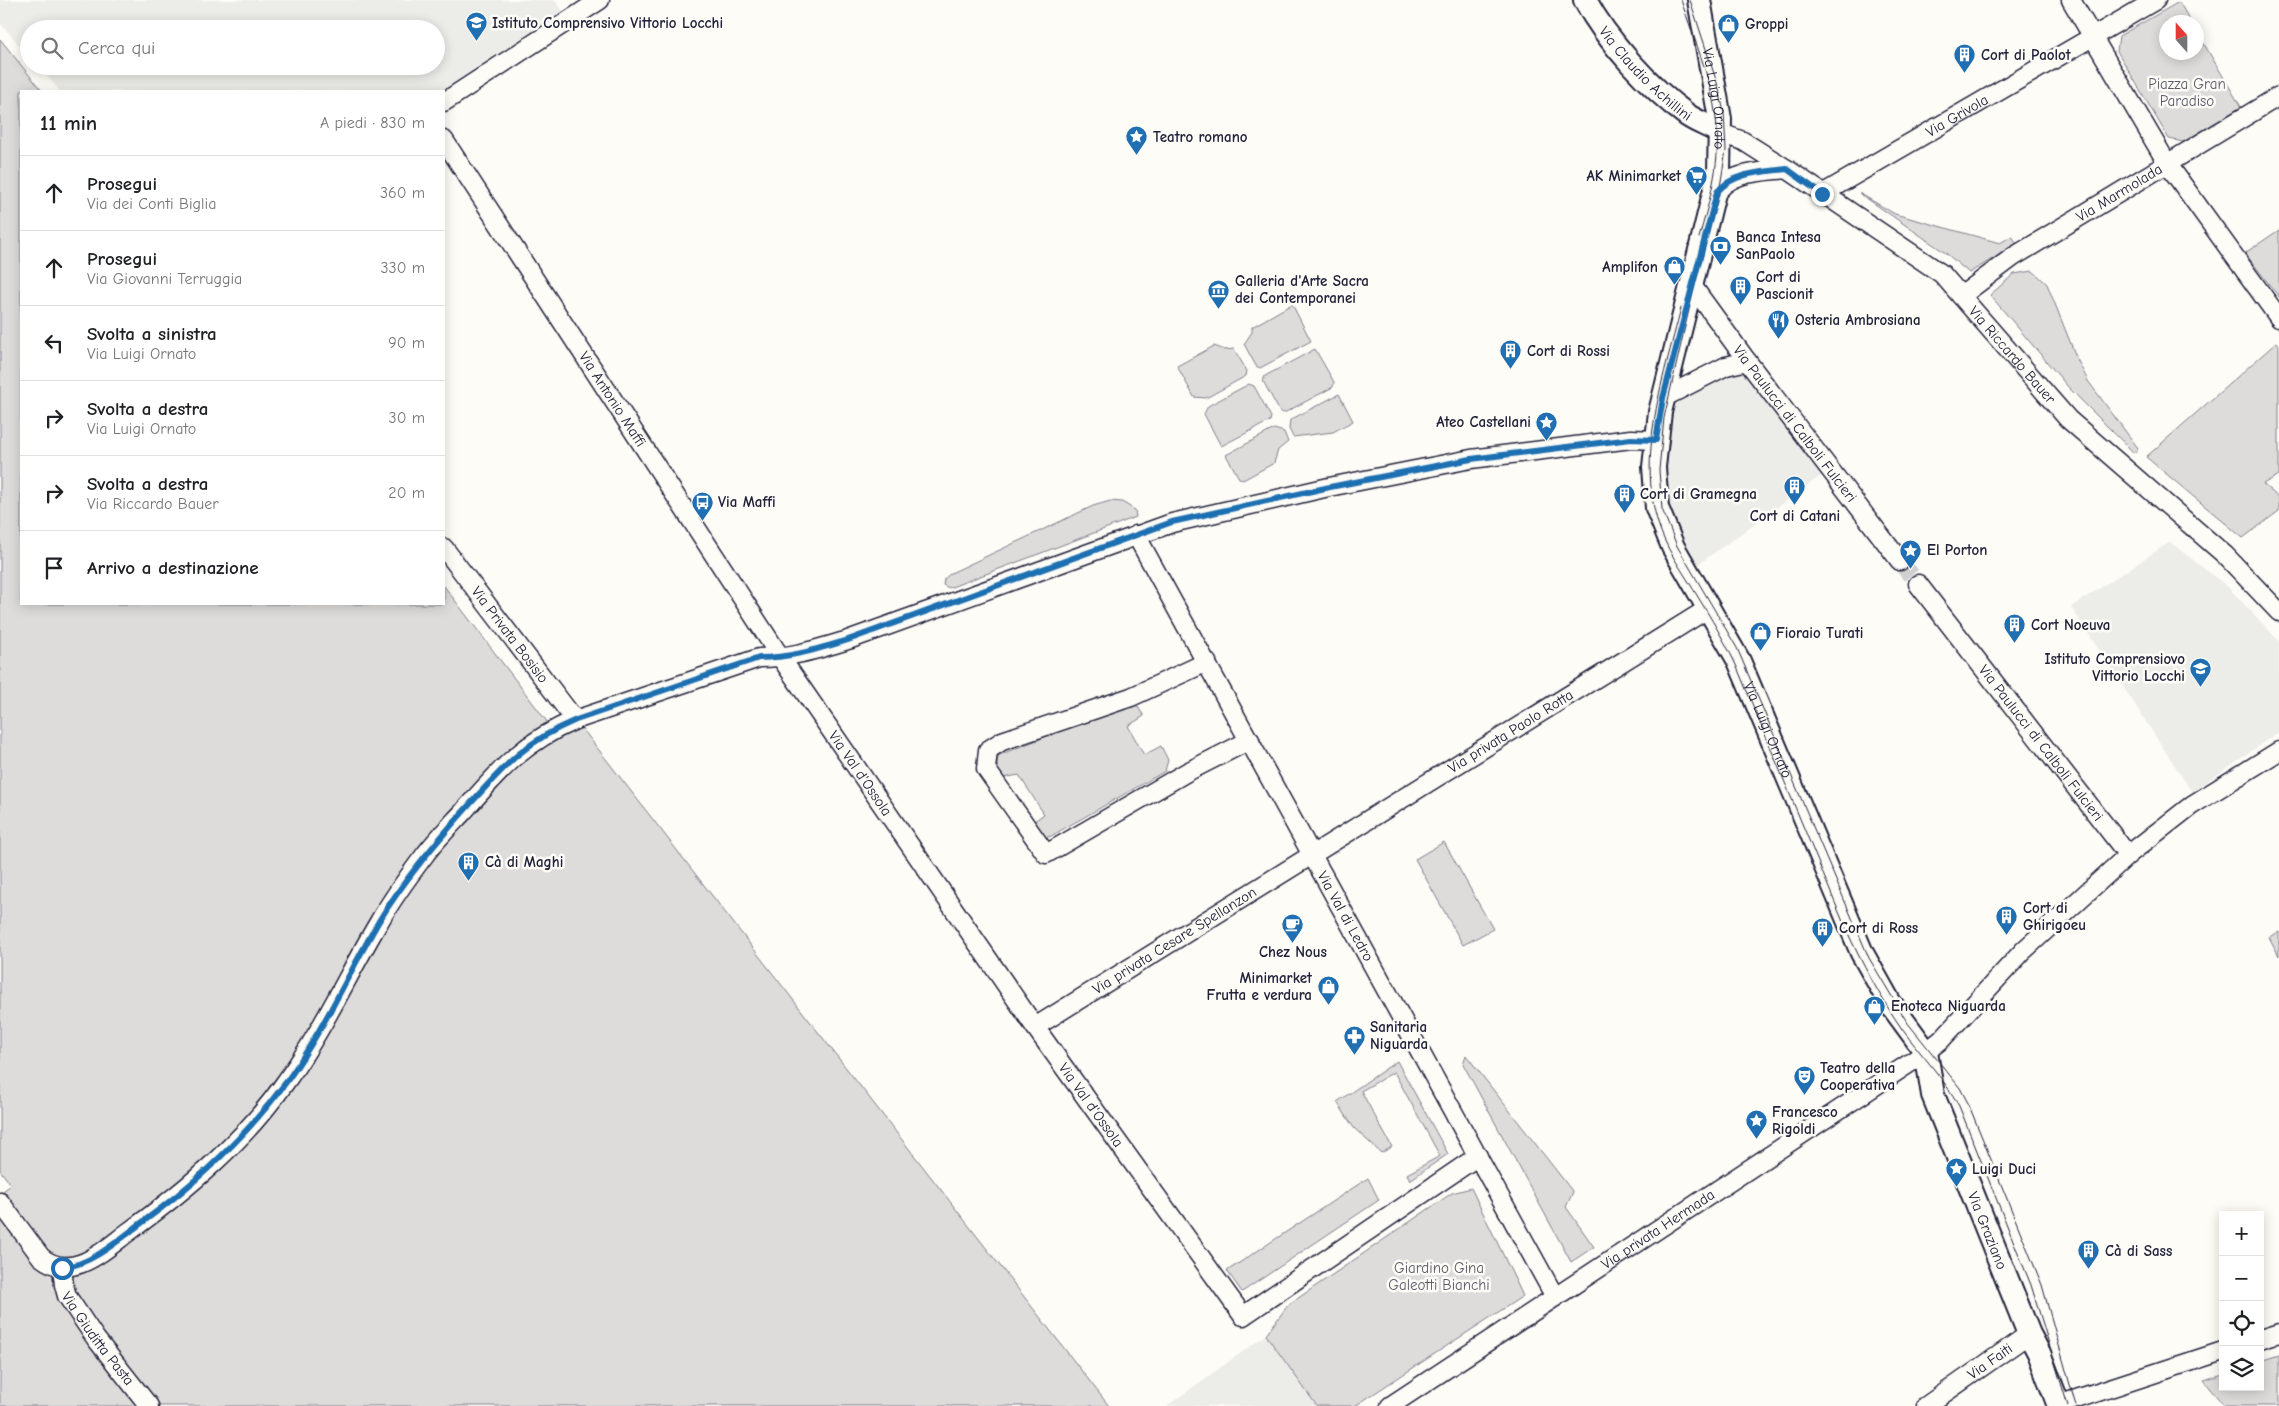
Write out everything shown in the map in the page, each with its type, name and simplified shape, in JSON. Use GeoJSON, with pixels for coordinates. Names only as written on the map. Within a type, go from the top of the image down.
{"type":"FeatureCollection","features":[{"type":"Feature","properties":{"kind":"main road","name":"Via Claudio Achillini"},"geometry":{"type":"LineString","coordinates":[[1585,0],[1609,37],[1655,86],[1688,116],[1721,133]]}},
{"type":"Feature","properties":{"kind":"main road","name":"Via Luigi Ornato"},"geometry":{"type":"LineString","coordinates":[[1699,0],[1721,133],[1719,173],[1663,398],[1656,440],[1655,492],[1661,521],[1673,548],[1739,661],[1862,953],[1890,1003],[1926,1052]]}},
{"type":"Feature","properties":{"kind":"main road","name":"Via Graziano"},"geometry":{"type":"LineString","coordinates":[[1926,1052],[1933,1095],[2029,1334],[2039,1353],[2058,1406]]}},
{"type":"Feature","properties":{"kind":"street"},"geometry":{"type":"LineString","coordinates":[[445,101],[600,0]]}},
{"type":"Feature","properties":{"kind":"street"},"geometry":{"type":"LineString","coordinates":[[2071,0],[2167,163],[2279,318]]}},
{"type":"Feature","properties":{"kind":"street"},"geometry":{"type":"LineString","coordinates":[[2093,37],[2156,0]]}},
{"type":"Feature","properties":{"kind":"street","name":"Via Grivola"},"geometry":{"type":"LineString","coordinates":[[1822,194],[2093,37]]}},
{"type":"Feature","properties":{"kind":"street","name":"Via Marmolada"},"geometry":{"type":"LineString","coordinates":[[1961,296],[2013,257],[2279,96]]}},
{"type":"Feature","properties":{"kind":"street","name":"Via Riccardo Bauer"},"geometry":{"type":"LineString","coordinates":[[1721,133],[1742,141],[1787,169],[1942,274],[2068,420],[2225,556],[2279,612]]}},
{"type":"Feature","properties":{"kind":"street","name":"Via Antonio Maffi"},"geometry":{"type":"LineString","coordinates":[[445,142],[781,658]]}},
{"type":"Feature","properties":{"kind":"street"},"geometry":{"type":"LineString","coordinates":[[1714,197],[1720,187],[1742,175],[1787,169]]}},
{"type":"Feature","properties":{"kind":"street","name":"Via Paulucci di Calboli Fulcieri"},"geometry":{"type":"LineString","coordinates":[[1691,284],[1747,361],[1900,561]]}},
{"type":"Feature","properties":{"kind":"street"},"geometry":{"type":"LineString","coordinates":[[1663,398],[1726,366],[1747,361]]}},
{"type":"Feature","properties":{"kind":"street"},"geometry":{"type":"LineString","coordinates":[[0,1202],[41,1258],[48,1263],[62,1268],[87,1261],[190,1186],[261,1113],[287,1081],[310,1045],[380,920],[425,855],[509,760],[548,732],[576,720],[759,658],[781,658],[804,654],[848,640],[1172,522],[1330,487],[1471,459],[1631,439],[1656,440]]}},
{"type":"Feature","properties":{"kind":"street","name":"Via Val di Ledro"},"geometry":{"type":"LineString","coordinates":[[1136,535],[1555,1297]]}},
{"type":"Feature","properties":{"kind":"street","name":"Via Privata Bosisio"},"geometry":{"type":"LineString","coordinates":[[445,549],[576,720]]}},
{"type":"Feature","properties":{"kind":"street","name":"Via Paulucci di Calboli Fulcieri"},"geometry":{"type":"LineString","coordinates":[[1918,584],[2128,855]]}},
{"type":"Feature","properties":{"kind":"street","name":"Via privata Paolo Rotta"},"geometry":{"type":"LineString","coordinates":[[1312,853],[1709,608]]}},
{"type":"Feature","properties":{"kind":"street","name":"Via Val d'Ossola"},"geometry":{"type":"LineString","coordinates":[[781,658],[1035,1027],[1242,1316],[1478,1156]]}},
{"type":"Feature","properties":{"kind":"street"},"geometry":{"type":"LineString","coordinates":[[1207,662],[1130,697],[1002,741],[988,750],[986,769],[1046,854],[1187,772],[1250,740]]}},
{"type":"Feature","properties":{"kind":"street","name":"Via privata Hermada"},"geometry":{"type":"LineString","coordinates":[[1390,1406],[1926,1052],[1941,1040],[2023,951],[2128,855],[2192,805],[2279,751]]}},
{"type":"Feature","properties":{"kind":"street","name":"Via privata Cesare Spellanzon"},"geometry":{"type":"LineString","coordinates":[[1035,1027],[1312,853]]}},
{"type":"Feature","properties":{"kind":"street","name":"Via Giuditta Pasta"},"geometry":{"type":"LineString","coordinates":[[62,1268],[67,1296],[96,1339],[149,1406]]}},
{"type":"Feature","properties":{"kind":"street"},"geometry":{"type":"LineString","coordinates":[[2264,1338],[2279,1333]]}},
{"type":"Feature","properties":{"kind":"street","name":"Via Faiti"},"geometry":{"type":"LineString","coordinates":[[1926,1406],[2029,1334]]}},
{"type":"Feature","properties":{"kind":"street"},"geometry":{"type":"LineString","coordinates":[[2058,1406],[2219,1352]]}},
{"type":"Feature","properties":{"kind":"shaded area","name":"Istituto Comprensivo Vittorio Locchi"},"geometry":{"type":"Polygon","coordinates":[[[0,0],[554,0],[563,11],[443,90],[59,90],[46,75],[445,75],[445,20],[20,20],[20,46],[0,23],[0,0]]]}},
{"type":"Feature","properties":{"kind":"shaded area"},"geometry":{"type":"Polygon","coordinates":[[[1746,365],[1829,470],[1693,568],[1673,533],[1661,477],[1670,398],[1746,365]]]}},
{"type":"Feature","properties":{"kind":"shaded area","name":"Istituto Comprensiovo Vittorio Locchi"},"geometry":{"type":"Polygon","coordinates":[[[2170,542],[2229,588],[2279,641],[2279,732],[2192,792],[2071,607],[2170,542]]]}},
{"type":"Feature","properties":{"kind":"shaded area"},"geometry":{"type":"Polygon","coordinates":[[[1266,1335],[1317,1406],[1167,1406],[1266,1335]]]}},
{"type":"Feature","properties":{"kind":"green space","name":"Piazza Gran Paradiso"},"geometry":{"type":"Polygon","coordinates":[[[2179,2],[2187,15],[2159,15],[2159,60],[2204,60],[2204,44],[2241,107],[2183,142],[2169,139],[2117,51],[2119,36],[2179,2]]]}},
{"type":"Feature","properties":{"kind":"green space"},"geometry":{"type":"Polygon","coordinates":[[[0,39],[20,64],[20,75],[29,75],[41,90],[20,90],[20,605],[445,605],[445,587],[558,736],[581,727],[1109,1406],[0,1406],[0,1193],[11,1185],[0,1170],[0,39]]]}},
{"type":"Feature","properties":{"kind":"green space"},"geometry":{"type":"Polygon","coordinates":[[[1859,193],[1895,214],[2000,243],[2012,236],[2017,244],[1969,273],[1947,254],[1859,193]]]}},
{"type":"Feature","properties":{"kind":"green space"},"geometry":{"type":"Polygon","coordinates":[[[2279,230],[2279,297],[2245,253],[2279,230]]]}},
{"type":"Feature","properties":{"kind":"green space"},"geometry":{"type":"Polygon","coordinates":[[[2033,271],[2047,284],[2077,359],[2088,381],[2138,448],[2134,453],[2069,388],[1990,295],[2014,274],[2033,271]]]}},
{"type":"Feature","properties":{"kind":"green space"},"geometry":{"type":"Polygon","coordinates":[[[1292,304],[1311,341],[1260,368],[1256,366],[1244,344],[1252,332],[1252,327],[1292,304]]]}},
{"type":"Feature","properties":{"kind":"green space"},"geometry":{"type":"Polygon","coordinates":[[[2277,342],[2279,345],[2279,475],[2263,484],[2279,498],[2279,511],[2243,538],[2146,457],[2277,342]]]}},
{"type":"Feature","properties":{"kind":"green space"},"geometry":{"type":"Polygon","coordinates":[[[1214,346],[1225,350],[1234,349],[1247,371],[1246,376],[1206,398],[1194,397],[1177,366],[1214,346]]]}},
{"type":"Feature","properties":{"kind":"green space"},"geometry":{"type":"Polygon","coordinates":[[[1315,349],[1334,382],[1333,387],[1284,413],[1280,412],[1263,381],[1265,376],[1315,349]]]}},
{"type":"Feature","properties":{"kind":"green space"},"geometry":{"type":"Polygon","coordinates":[[[1249,384],[1254,386],[1271,417],[1270,421],[1221,446],[1204,414],[1208,406],[1249,384]]]}},
{"type":"Feature","properties":{"kind":"green space"},"geometry":{"type":"Polygon","coordinates":[[[1339,394],[1353,421],[1333,432],[1293,437],[1289,429],[1290,420],[1339,394]]]}},
{"type":"Feature","properties":{"kind":"green space"},"geometry":{"type":"Polygon","coordinates":[[[1274,429],[1284,432],[1288,442],[1278,450],[1274,463],[1243,480],[1239,478],[1226,455],[1274,429]]]}},
{"type":"Feature","properties":{"kind":"green space"},"geometry":{"type":"Polygon","coordinates":[[[1110,501],[1122,502],[1135,510],[1136,517],[949,588],[943,585],[944,579],[951,573],[1093,506],[1110,501]]]}},
{"type":"Feature","properties":{"kind":"green space"},"geometry":{"type":"Polygon","coordinates":[[[1132,703],[1138,707],[1144,716],[1128,726],[1144,755],[1161,746],[1168,760],[1165,771],[1045,838],[1033,822],[1044,814],[1019,775],[1003,778],[997,762],[999,755],[1132,703]]]}},
{"type":"Feature","properties":{"kind":"green space"},"geometry":{"type":"Polygon","coordinates":[[[1444,842],[1493,929],[1463,945],[1415,859],[1444,842]]]}},
{"type":"Feature","properties":{"kind":"green space"},"geometry":{"type":"Polygon","coordinates":[[[2279,932],[2279,956],[2269,937],[2279,932]]]}},
{"type":"Feature","properties":{"kind":"green space"},"geometry":{"type":"Polygon","coordinates":[[[1466,1055],[1573,1192],[1566,1207],[1594,1247],[1571,1262],[1463,1064],[1466,1055]]]}},
{"type":"Feature","properties":{"kind":"green space"},"geometry":{"type":"Polygon","coordinates":[[[1397,1061],[1448,1154],[1410,1180],[1407,1174],[1440,1156],[1394,1072],[1361,1091],[1392,1147],[1381,1153],[1354,1128],[1337,1102],[1397,1061]]]}},
{"type":"Feature","properties":{"kind":"green space"},"geometry":{"type":"Polygon","coordinates":[[[1368,1178],[1379,1200],[1242,1292],[1227,1271],[1368,1178]]]}},
{"type":"Feature","properties":{"kind":"green space","name":"Giardino Gina Galeotti Bianchi"},"geometry":{"type":"Polygon","coordinates":[[[1471,1188],[1523,1296],[1355,1406],[1317,1406],[1266,1335],[1288,1305],[1452,1193],[1471,1188]]]}},
{"type":"Feature","properties":{"kind":"green space"},"geometry":{"type":"Polygon","coordinates":[[[2279,1355],[2279,1406],[2224,1406],[2204,1380],[2219,1375],[2219,1391],[2264,1391],[2264,1360],[2279,1355]]]}},
{"type":"Feature","properties":{"kind":"tunnel"},"geometry":{"type":"LineString","coordinates":[[1900,561],[1918,584]]}},
{"type":"Feature","properties":{"kind":"tram line"},"geometry":{"type":"LineString","coordinates":[[1681,0],[1708,80],[1717,129],[1715,170],[1699,238]]}},
{"type":"Feature","properties":{"kind":"tram line"},"geometry":{"type":"LineString","coordinates":[[1690,0],[1719,89],[1724,113],[1726,150],[1720,187],[1694,287],[1664,418],[1659,470],[1662,509],[1677,546],[1737,648],[1869,958],[1907,1022],[1960,1088],[1968,1103],[2042,1285],[2076,1406]]}},
{"type":"Feature","properties":{"kind":"tram line"},"geometry":{"type":"LineString","coordinates":[[1681,308],[1659,394],[1651,453],[1651,483],[1655,511],[1664,539],[1719,632],[1736,665],[1846,929],[1865,968],[1902,1029],[1939,1076],[1959,1106],[2031,1285],[2068,1406]]}},
{"type":"Feature","properties":{"kind":"place","name":"Istituto Comprensivo Vittorio Locchi"},"geometry":{"type":"Point","coordinates":[476,42]}},
{"type":"Feature","properties":{"kind":"place","name":"Groppi"},"geometry":{"type":"Point","coordinates":[1729,43]}},
{"type":"Feature","properties":{"kind":"place","name":"Cort di Paolot"},"geometry":{"type":"Point","coordinates":[1965,74]}},
{"type":"Feature","properties":{"kind":"place","name":"Teatro romano"},"geometry":{"type":"Point","coordinates":[1137,156]}},
{"type":"Feature","properties":{"kind":"place","name":"AK Minimarket"},"geometry":{"type":"Point","coordinates":[1697,195]}},
{"type":"Feature","properties":{"kind":"place","name":"Banca Intesa SanPaolo"},"geometry":{"type":"Point","coordinates":[1720,265]}},
{"type":"Feature","properties":{"kind":"place","name":"Amplifon"},"geometry":{"type":"Point","coordinates":[1674,286]}},
{"type":"Feature","properties":{"kind":"place","name":"Cort di Pascionit"},"geometry":{"type":"Point","coordinates":[1740,305]}},
{"type":"Feature","properties":{"kind":"place","name":"Galleria d'Arte Sacra dei Contemporanei"},"geometry":{"type":"Point","coordinates":[1219,309]}},
{"type":"Feature","properties":{"kind":"place","name":"Osteria Ambrosiana"},"geometry":{"type":"Point","coordinates":[1779,339]}},
{"type":"Feature","properties":{"kind":"place","name":"Cort di Rossi"},"geometry":{"type":"Point","coordinates":[1511,370]}},
{"type":"Feature","properties":{"kind":"place","name":"Ateo Castellani"},"geometry":{"type":"Point","coordinates":[1547,441]}},
{"type":"Feature","properties":{"kind":"place","name":"Cort di Catani"},"geometry":{"type":"Point","coordinates":[1795,506]}},
{"type":"Feature","properties":{"kind":"place","name":"Cort di Gramegna"},"geometry":{"type":"Point","coordinates":[1624,513]}},
{"type":"Feature","properties":{"kind":"place","name":"Via Maffi"},"geometry":{"type":"Point","coordinates":[702,521]}},
{"type":"Feature","properties":{"kind":"place","name":"El Porton"},"geometry":{"type":"Point","coordinates":[1911,569]}},
{"type":"Feature","properties":{"kind":"place","name":"Cort Noeuva"},"geometry":{"type":"Point","coordinates":[2015,644]}},
{"type":"Feature","properties":{"kind":"place","name":"Fioraio Turati"},"geometry":{"type":"Point","coordinates":[1760,652]}},
{"type":"Feature","properties":{"kind":"place","name":"Istituto Comprensiovo Vittorio Locchi"},"geometry":{"type":"Point","coordinates":[2201,687]}},
{"type":"Feature","properties":{"kind":"place","name":"Cà di Maghi"},"geometry":{"type":"Point","coordinates":[469,881]}},
{"type":"Feature","properties":{"kind":"place","name":"Cort di Ghirigoeu"},"geometry":{"type":"Point","coordinates":[2007,936]}},
{"type":"Feature","properties":{"kind":"place","name":"Chez Nous"},"geometry":{"type":"Point","coordinates":[1293,943]}},
{"type":"Feature","properties":{"kind":"place","name":"Cort di Ross"},"geometry":{"type":"Point","coordinates":[1823,947]}},
{"type":"Feature","properties":{"kind":"place","name":"Minimarket Frutta e verdura"},"geometry":{"type":"Point","coordinates":[1328,1006]}},
{"type":"Feature","properties":{"kind":"place","name":"Enoteca Niguarda"},"geometry":{"type":"Point","coordinates":[1875,1025]}},
{"type":"Feature","properties":{"kind":"place","name":"Sanitaria Niguarda"},"geometry":{"type":"Point","coordinates":[1354,1055]}},
{"type":"Feature","properties":{"kind":"place","name":"Teatro della Cooperativa"},"geometry":{"type":"Point","coordinates":[1804,1096]}},
{"type":"Feature","properties":{"kind":"place","name":"Francesco Rigoldi"},"geometry":{"type":"Point","coordinates":[1756,1140]}},
{"type":"Feature","properties":{"kind":"place","name":"Luigi Duci"},"geometry":{"type":"Point","coordinates":[1956,1188]}},
{"type":"Feature","properties":{"kind":"place","name":"Cà di Sass"},"geometry":{"type":"Point","coordinates":[2089,1270]}},
{"type":"Feature","properties":{"kind":"route"},"geometry":{"type":"LineString","coordinates":[[62,1268],[72,1267],[87,1261],[190,1186],[261,1113],[287,1081],[310,1045],[380,920],[425,855],[509,760],[548,732],[576,720],[759,658],[781,658],[804,654],[848,640],[1172,522],[1330,487],[1471,459],[1631,439],[1656,440],[1663,398],[1714,197],[1720,187],[1742,175],[1787,169],[1822,194]]}}]}
